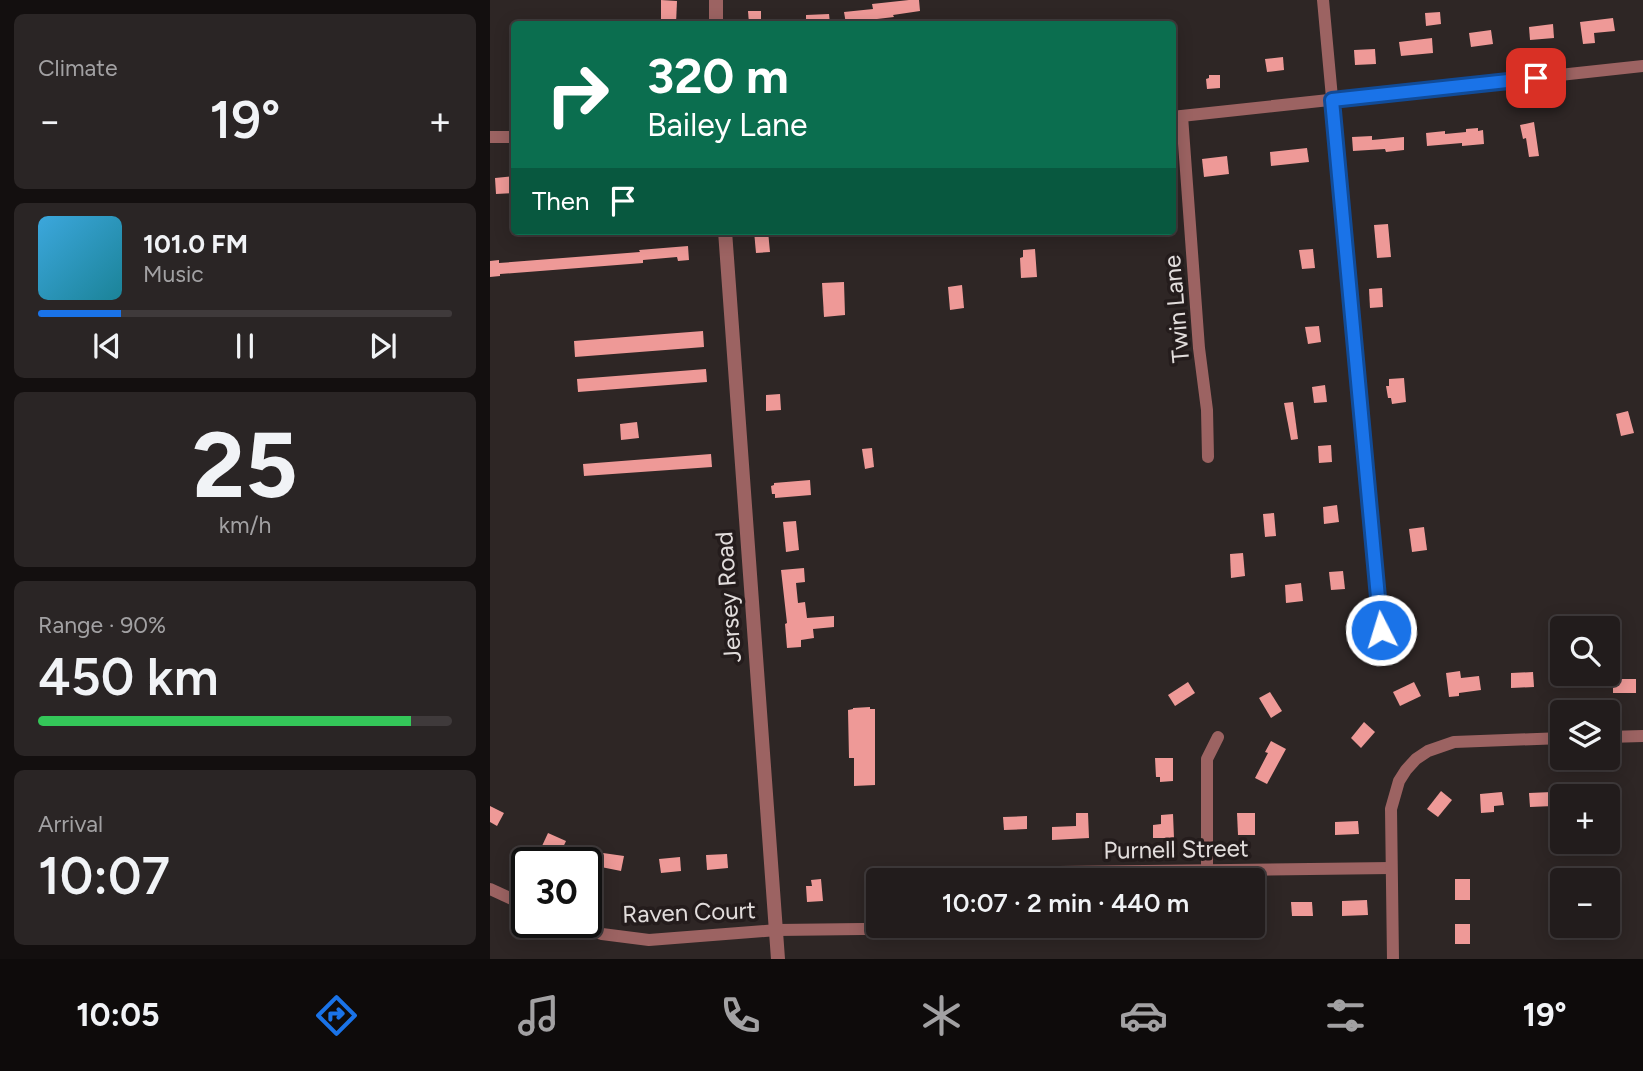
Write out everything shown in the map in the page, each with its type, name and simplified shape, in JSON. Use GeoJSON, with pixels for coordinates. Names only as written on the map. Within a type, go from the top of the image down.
{"type":"FeatureCollection","features":[{"type":"Feature","properties":{"kind":"street"},"geometry":{"type":"LineString","coordinates":[[716,0],[716,21]]}},
{"type":"Feature","properties":{"kind":"street"},"geometry":{"type":"LineString","coordinates":[[1323,0],[1381,630]]}},
{"type":"Feature","properties":{"kind":"street"},"geometry":{"type":"LineString","coordinates":[[1177,116],[1643,66]]}},
{"type":"Feature","properties":{"kind":"street","name":"Twin Lane"},"geometry":{"type":"LineString","coordinates":[[1177,116],[1206,400],[1208,457]]}},
{"type":"Feature","properties":{"kind":"street"},"geometry":{"type":"LineString","coordinates":[[490,137],[511,137]]}},
{"type":"Feature","properties":{"kind":"street","name":"Jersey Road"},"geometry":{"type":"LineString","coordinates":[[725,235],[778,959]]}},
{"type":"Feature","properties":{"kind":"street"},"geometry":{"type":"LineString","coordinates":[[1620,737],[1643,736]]}},
{"type":"Feature","properties":{"kind":"street"},"geometry":{"type":"LineString","coordinates":[[1207,868],[1207,759],[1218,737]]}},
{"type":"Feature","properties":{"kind":"street"},"geometry":{"type":"LineString","coordinates":[[1393,959],[1391,809],[1399,781],[1406,770],[1428,751],[1454,742],[1550,738]]}},
{"type":"Feature","properties":{"kind":"street","name":"Purnell Street"},"geometry":{"type":"LineString","coordinates":[[1265,869],[1391,868]]}},
{"type":"Feature","properties":{"kind":"street"},"geometry":{"type":"LineString","coordinates":[[490,889],[511,899]]}},
{"type":"Feature","properties":{"kind":"street"},"geometry":{"type":"LineString","coordinates":[[777,930],[866,929]]}},
{"type":"Feature","properties":{"kind":"street","name":"Raven Court"},"geometry":{"type":"LineString","coordinates":[[602,934],[649,940],[777,930]]}},
{"type":"Feature","properties":{"kind":"building"},"geometry":{"type":"Polygon","coordinates":[[[661,0],[677,1],[676,21],[661,21],[661,0]]]}},
{"type":"Feature","properties":{"kind":"building"},"geometry":{"type":"Polygon","coordinates":[[[919,0],[920,11],[893,15],[894,17],[846,21],[844,12],[873,9],[872,4],[919,0]]]}},
{"type":"Feature","properties":{"kind":"building"},"geometry":{"type":"Polygon","coordinates":[[[748,11],[761,11],[761,21],[749,21],[748,11]]]}},
{"type":"Feature","properties":{"kind":"building"},"geometry":{"type":"Polygon","coordinates":[[[1440,12],[1441,24],[1426,26],[1425,13],[1440,12]]]}},
{"type":"Feature","properties":{"kind":"building"},"geometry":{"type":"Polygon","coordinates":[[[829,14],[830,21],[806,21],[806,15],[829,14]]]}},
{"type":"Feature","properties":{"kind":"building"},"geometry":{"type":"Polygon","coordinates":[[[1613,18],[1615,31],[1594,33],[1595,43],[1583,44],[1580,22],[1613,18]]]}},
{"type":"Feature","properties":{"kind":"building"},"geometry":{"type":"Polygon","coordinates":[[[1553,24],[1554,38],[1530,40],[1529,27],[1553,24]]]}},
{"type":"Feature","properties":{"kind":"building"},"geometry":{"type":"Polygon","coordinates":[[[1491,30],[1493,44],[1471,47],[1469,33],[1491,30]]]}},
{"type":"Feature","properties":{"kind":"building"},"geometry":{"type":"Polygon","coordinates":[[[1432,38],[1433,53],[1401,56],[1399,42],[1432,38]]]}},
{"type":"Feature","properties":{"kind":"building"},"geometry":{"type":"Polygon","coordinates":[[[1375,49],[1376,64],[1355,65],[1354,50],[1375,49]]]}},
{"type":"Feature","properties":{"kind":"building"},"geometry":{"type":"Polygon","coordinates":[[[1283,57],[1284,70],[1267,72],[1265,59],[1283,57]]]}},
{"type":"Feature","properties":{"kind":"building"},"geometry":{"type":"Polygon","coordinates":[[[1209,75],[1220,75],[1220,88],[1207,89],[1206,79],[1209,75]]]}},
{"type":"Feature","properties":{"kind":"building"},"geometry":{"type":"Polygon","coordinates":[[[1534,122],[1539,156],[1529,157],[1526,138],[1523,139],[1520,125],[1534,122]]]}},
{"type":"Feature","properties":{"kind":"building"},"geometry":{"type":"Polygon","coordinates":[[[1478,128],[1478,131],[1483,130],[1484,144],[1427,146],[1426,133],[1466,132],[1466,129],[1478,128]]]}},
{"type":"Feature","properties":{"kind":"building"},"geometry":{"type":"Polygon","coordinates":[[[1372,136],[1372,140],[1404,137],[1404,150],[1353,151],[1352,137],[1372,136]]]}},
{"type":"Feature","properties":{"kind":"building"},"geometry":{"type":"Polygon","coordinates":[[[1307,148],[1309,162],[1271,166],[1270,152],[1307,148]]]}},
{"type":"Feature","properties":{"kind":"building"},"geometry":{"type":"Polygon","coordinates":[[[1227,156],[1229,174],[1204,177],[1202,159],[1227,156]]]}},
{"type":"Feature","properties":{"kind":"building"},"geometry":{"type":"Polygon","coordinates":[[[511,176],[511,193],[496,194],[495,178],[511,176]]]}},
{"type":"Feature","properties":{"kind":"building"},"geometry":{"type":"Polygon","coordinates":[[[1388,224],[1391,257],[1377,258],[1374,225],[1388,224]]]}},
{"type":"Feature","properties":{"kind":"building"},"geometry":{"type":"Polygon","coordinates":[[[754,235],[768,235],[770,252],[756,253],[754,235]]]}},
{"type":"Feature","properties":{"kind":"building"},"geometry":{"type":"Polygon","coordinates":[[[688,246],[689,260],[678,261],[677,257],[643,260],[643,263],[490,277],[490,261],[499,260],[499,263],[688,246]]]}},
{"type":"Feature","properties":{"kind":"building"},"geometry":{"type":"Polygon","coordinates":[[[1035,249],[1037,277],[1021,278],[1020,258],[1023,257],[1023,250],[1035,249]]]}},
{"type":"Feature","properties":{"kind":"building"},"geometry":{"type":"Polygon","coordinates":[[[1313,249],[1315,268],[1302,269],[1299,250],[1313,249]]]}},
{"type":"Feature","properties":{"kind":"building"},"geometry":{"type":"Polygon","coordinates":[[[844,282],[845,315],[824,317],[822,283],[844,282]]]}},
{"type":"Feature","properties":{"kind":"building"},"geometry":{"type":"Polygon","coordinates":[[[962,285],[964,308],[950,310],[948,287],[962,285]]]}},
{"type":"Feature","properties":{"kind":"building"},"geometry":{"type":"Polygon","coordinates":[[[1382,288],[1383,307],[1370,308],[1369,289],[1382,288]]]}},
{"type":"Feature","properties":{"kind":"building"},"geometry":{"type":"Polygon","coordinates":[[[1319,326],[1321,342],[1308,344],[1305,327],[1319,326]]]}},
{"type":"Feature","properties":{"kind":"building"},"geometry":{"type":"Polygon","coordinates":[[[703,331],[704,347],[575,357],[574,341],[703,331]]]}},
{"type":"Feature","properties":{"kind":"building"},"geometry":{"type":"Polygon","coordinates":[[[706,369],[707,382],[578,392],[577,379],[706,369]]]}},
{"type":"Feature","properties":{"kind":"building"},"geometry":{"type":"Polygon","coordinates":[[[1404,378],[1406,402],[1392,404],[1386,386],[1389,386],[1389,379],[1404,378]]]}},
{"type":"Feature","properties":{"kind":"building"},"geometry":{"type":"Polygon","coordinates":[[[1325,385],[1327,402],[1314,403],[1312,387],[1325,385]]]}},
{"type":"Feature","properties":{"kind":"building"},"geometry":{"type":"Polygon","coordinates":[[[780,394],[781,410],[766,411],[766,395],[780,394]]]}},
{"type":"Feature","properties":{"kind":"building"},"geometry":{"type":"Polygon","coordinates":[[[1293,402],[1298,439],[1291,440],[1284,403],[1293,402]]]}},
{"type":"Feature","properties":{"kind":"building"},"geometry":{"type":"Polygon","coordinates":[[[1628,411],[1634,433],[1621,436],[1616,414],[1628,411]]]}},
{"type":"Feature","properties":{"kind":"building"},"geometry":{"type":"Polygon","coordinates":[[[637,422],[639,438],[621,440],[620,424],[637,422]]]}},
{"type":"Feature","properties":{"kind":"building"},"geometry":{"type":"Polygon","coordinates":[[[1331,445],[1332,462],[1319,463],[1318,446],[1331,445]]]}},
{"type":"Feature","properties":{"kind":"building"},"geometry":{"type":"Polygon","coordinates":[[[872,448],[874,467],[865,469],[862,449],[872,448]]]}},
{"type":"Feature","properties":{"kind":"building"},"geometry":{"type":"Polygon","coordinates":[[[711,454],[712,467],[584,476],[583,464],[711,454]]]}},
{"type":"Feature","properties":{"kind":"building"},"geometry":{"type":"Polygon","coordinates":[[[810,480],[811,495],[775,498],[775,494],[772,494],[771,486],[774,483],[810,480]]]}},
{"type":"Feature","properties":{"kind":"building"},"geometry":{"type":"Polygon","coordinates":[[[1337,505],[1339,522],[1324,524],[1323,507],[1337,505]]]}},
{"type":"Feature","properties":{"kind":"building"},"geometry":{"type":"Polygon","coordinates":[[[1274,513],[1276,536],[1265,537],[1263,514],[1274,513]]]}},
{"type":"Feature","properties":{"kind":"building"},"geometry":{"type":"Polygon","coordinates":[[[796,521],[799,550],[786,552],[783,522],[796,521]]]}},
{"type":"Feature","properties":{"kind":"building"},"geometry":{"type":"Polygon","coordinates":[[[1424,527],[1427,550],[1412,552],[1409,529],[1424,527]]]}},
{"type":"Feature","properties":{"kind":"building"},"geometry":{"type":"Polygon","coordinates":[[[1243,553],[1245,576],[1231,578],[1230,554],[1243,553]]]}},
{"type":"Feature","properties":{"kind":"building"},"geometry":{"type":"Polygon","coordinates":[[[804,568],[805,582],[796,583],[798,603],[805,602],[807,618],[834,616],[834,627],[813,629],[814,638],[801,640],[801,647],[787,648],[781,570],[804,568]]]}},
{"type":"Feature","properties":{"kind":"building"},"geometry":{"type":"Polygon","coordinates":[[[1343,571],[1345,589],[1331,590],[1329,572],[1343,571]]]}},
{"type":"Feature","properties":{"kind":"building"},"geometry":{"type":"Polygon","coordinates":[[[1301,583],[1303,601],[1286,603],[1285,585],[1301,583]]]}},
{"type":"Feature","properties":{"kind":"building"},"geometry":{"type":"Polygon","coordinates":[[[1460,671],[1461,678],[1479,676],[1481,690],[1449,697],[1446,673],[1460,671]]]}},
{"type":"Feature","properties":{"kind":"building"},"geometry":{"type":"Polygon","coordinates":[[[1533,672],[1534,687],[1511,688],[1511,673],[1533,672]]]}},
{"type":"Feature","properties":{"kind":"building"},"geometry":{"type":"Polygon","coordinates":[[[1620,679],[1636,679],[1636,693],[1613,693],[1613,686],[1620,686],[1620,679]]]}},
{"type":"Feature","properties":{"kind":"building"},"geometry":{"type":"Polygon","coordinates":[[[1188,682],[1195,693],[1175,706],[1168,695],[1188,682]]]}},
{"type":"Feature","properties":{"kind":"building"},"geometry":{"type":"Polygon","coordinates":[[[1414,682],[1421,696],[1400,706],[1393,692],[1414,682]]]}},
{"type":"Feature","properties":{"kind":"building"},"geometry":{"type":"Polygon","coordinates":[[[1270,692],[1282,711],[1271,718],[1259,698],[1270,692]]]}},
{"type":"Feature","properties":{"kind":"building"},"geometry":{"type":"Polygon","coordinates":[[[870,707],[875,709],[875,785],[854,786],[854,758],[849,758],[848,710],[870,707]]]}},
{"type":"Feature","properties":{"kind":"building"},"geometry":{"type":"Polygon","coordinates":[[[1364,722],[1375,732],[1361,748],[1351,738],[1364,722]]]}},
{"type":"Feature","properties":{"kind":"building"},"geometry":{"type":"Polygon","coordinates":[[[1271,741],[1286,749],[1267,784],[1255,778],[1271,741]]]}},
{"type":"Feature","properties":{"kind":"building"},"geometry":{"type":"Polygon","coordinates":[[[1155,758],[1173,758],[1173,781],[1160,782],[1160,777],[1156,777],[1155,758]]]}},
{"type":"Feature","properties":{"kind":"building"},"geometry":{"type":"Polygon","coordinates":[[[1441,791],[1452,800],[1438,817],[1427,809],[1441,791]]]}},
{"type":"Feature","properties":{"kind":"building"},"geometry":{"type":"Polygon","coordinates":[[[1502,792],[1504,805],[1494,806],[1494,812],[1481,813],[1480,794],[1502,792]]]}},
{"type":"Feature","properties":{"kind":"building"},"geometry":{"type":"Polygon","coordinates":[[[1550,792],[1550,806],[1530,807],[1529,793],[1550,792]]]}},
{"type":"Feature","properties":{"kind":"building"},"geometry":{"type":"Polygon","coordinates":[[[490,806],[504,813],[497,826],[490,822],[490,806]]]}},
{"type":"Feature","properties":{"kind":"building"},"geometry":{"type":"Polygon","coordinates":[[[1076,813],[1088,813],[1089,838],[1052,840],[1052,827],[1076,826],[1076,813]]]}},
{"type":"Feature","properties":{"kind":"building"},"geometry":{"type":"Polygon","coordinates":[[[1237,813],[1255,813],[1255,835],[1238,835],[1237,813]]]}},
{"type":"Feature","properties":{"kind":"building"},"geometry":{"type":"Polygon","coordinates":[[[1173,814],[1174,838],[1153,838],[1153,825],[1161,824],[1161,815],[1173,814]]]}},
{"type":"Feature","properties":{"kind":"building"},"geometry":{"type":"Polygon","coordinates":[[[1027,816],[1027,829],[1004,830],[1003,817],[1027,816]]]}},
{"type":"Feature","properties":{"kind":"building"},"geometry":{"type":"Polygon","coordinates":[[[1358,821],[1359,834],[1335,835],[1335,822],[1358,821]]]}},
{"type":"Feature","properties":{"kind":"building"},"geometry":{"type":"Polygon","coordinates":[[[548,833],[566,841],[563,847],[542,846],[548,833]]]}},
{"type":"Feature","properties":{"kind":"building"},"geometry":{"type":"Polygon","coordinates":[[[603,853],[624,856],[621,871],[602,867],[603,853]]]}},
{"type":"Feature","properties":{"kind":"building"},"geometry":{"type":"Polygon","coordinates":[[[727,854],[728,868],[707,870],[706,855],[727,854]]]}},
{"type":"Feature","properties":{"kind":"building"},"geometry":{"type":"Polygon","coordinates":[[[680,857],[681,871],[661,873],[659,859],[680,857]]]}},
{"type":"Feature","properties":{"kind":"building"},"geometry":{"type":"Polygon","coordinates":[[[821,879],[823,901],[807,902],[806,886],[812,886],[811,880],[821,879]]]}},
{"type":"Feature","properties":{"kind":"building"},"geometry":{"type":"Polygon","coordinates":[[[1455,879],[1470,879],[1470,900],[1455,900],[1455,879]]]}},
{"type":"Feature","properties":{"kind":"building"},"geometry":{"type":"Polygon","coordinates":[[[1367,900],[1368,915],[1342,916],[1342,901],[1367,900]]]}},
{"type":"Feature","properties":{"kind":"building"},"geometry":{"type":"Polygon","coordinates":[[[1291,902],[1312,902],[1313,916],[1292,916],[1291,902]]]}},
{"type":"Feature","properties":{"kind":"building"},"geometry":{"type":"Polygon","coordinates":[[[1455,924],[1470,924],[1470,944],[1455,944],[1455,924]]]}},
{"type":"Feature","properties":{"kind":"route"},"geometry":{"type":"LineString","coordinates":[[1381,630],[1332,100],[1536,78]]}}]}
